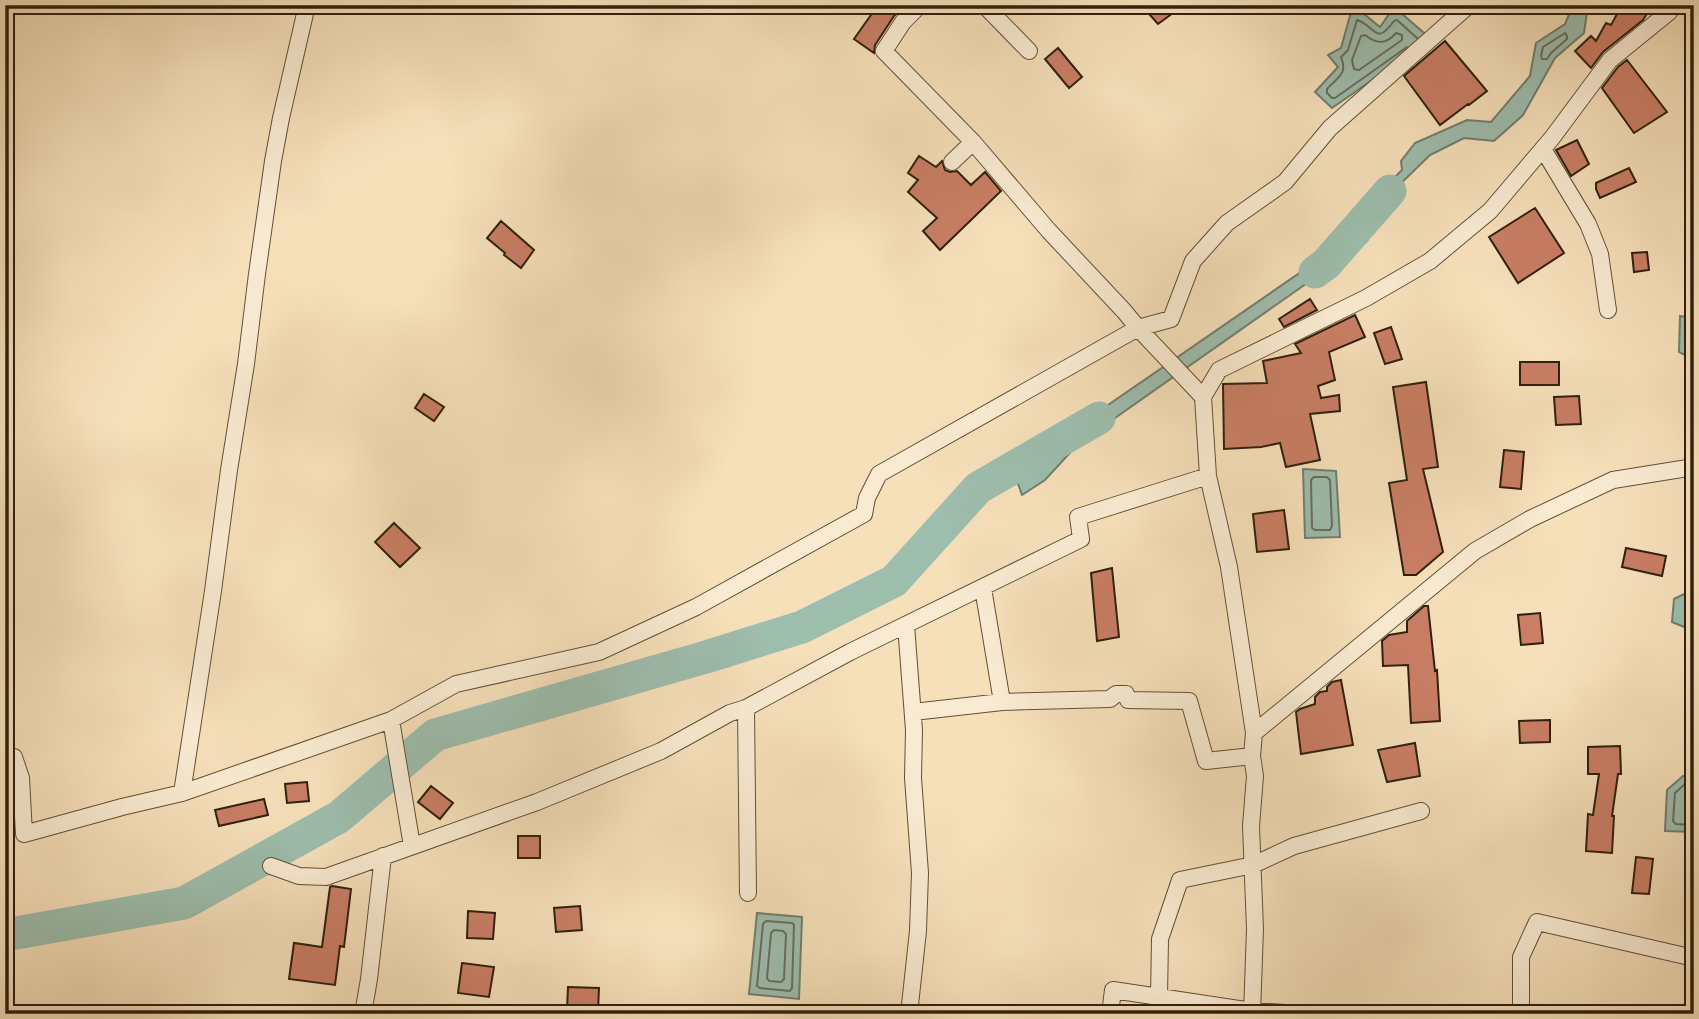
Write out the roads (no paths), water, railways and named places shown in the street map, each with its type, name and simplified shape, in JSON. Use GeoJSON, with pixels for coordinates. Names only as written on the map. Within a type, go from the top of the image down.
{"type":"FeatureCollection","features":[{"type":"Feature","properties":{"kind":"street"},"geometry":{"type":"LineString","coordinates":[[182,793],[246,364],[273,162],[307,5]]}},
{"type":"Feature","properties":{"kind":"street"},"geometry":{"type":"LineString","coordinates":[[920,5],[904,22],[884,51],[973,142],[1049,231],[1203,397]]}},
{"type":"Feature","properties":{"kind":"street"},"geometry":{"type":"LineString","coordinates":[[984,5],[1029,51]]}},
{"type":"Feature","properties":{"kind":"street"},"geometry":{"type":"LineString","coordinates":[[5,755],[14,757],[21,778],[24,834],[182,793],[391,720],[456,684],[599,652],[696,607],[864,513],[867,498],[879,474],[1138,328],[1171,319],[1194,261],[1227,223],[1284,182],[1330,128],[1469,5]]}},
{"type":"Feature","properties":{"kind":"street"},"geometry":{"type":"LineString","coordinates":[[1252,1012],[1255,929],[1251,826],[1255,776],[1252,756],[1254,733],[1229,567],[1208,476],[1203,397],[1219,370],[1366,298],[1430,261],[1490,211],[1544,149],[1610,60],[1674,5]]}},
{"type":"Feature","properties":{"kind":"street"},"geometry":{"type":"LineString","coordinates":[[952,162],[973,142]]}},
{"type":"Feature","properties":{"kind":"street"},"geometry":{"type":"LineString","coordinates":[[1544,149],[1588,224],[1600,254],[1608,310]]}},
{"type":"Feature","properties":{"kind":"street"},"geometry":{"type":"LineString","coordinates":[[1254,733],[1475,551],[1530,519],[1613,480],[1694,467]]}},
{"type":"Feature","properties":{"kind":"street"},"geometry":{"type":"LineString","coordinates":[[271,866],[299,876],[326,877],[537,802],[661,751],[850,652],[1081,539],[1078,517],[1208,476]]}},
{"type":"Feature","properties":{"kind":"street"},"geometry":{"type":"LineString","coordinates":[[983,588],[1002,702]]}},
{"type":"Feature","properties":{"kind":"street"},"geometry":{"type":"LineString","coordinates":[[906,625],[920,873],[918,931],[909,1014]]}},
{"type":"Feature","properties":{"kind":"street"},"geometry":{"type":"LineString","coordinates":[[913,712],[1002,702],[1110,699],[1116,694],[1126,694],[1128,700],[1189,701],[1206,761],[1252,756]]}},
{"type":"Feature","properties":{"kind":"street"},"geometry":{"type":"LineString","coordinates":[[746,708],[748,893]]}},
{"type":"Feature","properties":{"kind":"street"},"geometry":{"type":"LineString","coordinates":[[391,720],[412,846]]}},
{"type":"Feature","properties":{"kind":"street"},"geometry":{"type":"LineString","coordinates":[[1159,997],[1160,939],[1180,880],[1252,864],[1294,846],[1421,811]]}},
{"type":"Feature","properties":{"kind":"street"},"geometry":{"type":"LineString","coordinates":[[363,1014],[383,856]]}},
{"type":"Feature","properties":{"kind":"street"},"geometry":{"type":"LineString","coordinates":[[1521,1014],[1521,957],[1537,922],[1694,958]]}},
{"type":"Feature","properties":{"kind":"street"},"geometry":{"type":"LineString","coordinates":[[1110,1014],[1113,990],[1252,1012],[1301,1014]]}},
{"type":"Feature","properties":{"kind":"water"},"geometry":{"type":"Polygon","coordinates":[[[1353,5],[1380,27],[1394,7],[1431,39],[1332,108],[1315,92],[1338,67],[1328,55],[1341,48],[1353,5]]]}},
{"type":"Feature","properties":{"kind":"water"},"geometry":{"type":"Polygon","coordinates":[[[1573,5],[1588,5],[1584,33],[1555,58],[1523,115],[1494,141],[1464,138],[1430,155],[1395,189],[1367,241],[1078,444],[1045,480],[1022,495],[1017,481],[1037,471],[1066,434],[1356,234],[1371,201],[1402,170],[1401,161],[1415,143],[1467,120],[1491,122],[1530,76],[1536,43],[1565,24],[1573,5]]]}},
{"type":"Feature","properties":{"kind":"water"},"geometry":{"type":"Polygon","coordinates":[[[1680,316],[1694,318],[1694,360],[1679,352],[1680,316]]]}},
{"type":"Feature","properties":{"kind":"water"},"geometry":{"type":"Polygon","coordinates":[[[1303,469],[1336,471],[1340,537],[1305,538],[1303,469]]]}},
{"type":"Feature","properties":{"kind":"water"},"geometry":{"type":"Polygon","coordinates":[[[1694,589],[1694,631],[1672,622],[1674,599],[1694,589]]]}},
{"type":"Feature","properties":{"kind":"water"},"geometry":{"type":"Polygon","coordinates":[[[1694,775],[1694,832],[1665,831],[1667,790],[1683,776],[1694,775]]]}},
{"type":"Feature","properties":{"kind":"water"},"geometry":{"type":"Polygon","coordinates":[[[757,913],[802,917],[799,999],[749,994],[757,913]]]}},
{"type":"Feature","properties":{"kind":"waterway"},"geometry":{"type":"LineString","coordinates":[[1315,272],[1326,264],[1390,191]]}},
{"type":"Feature","properties":{"kind":"waterway"},"geometry":{"type":"LineString","coordinates":[[5,935],[184,903],[339,817],[435,735],[802,627],[894,581],[978,488],[1099,418]]}}]}
